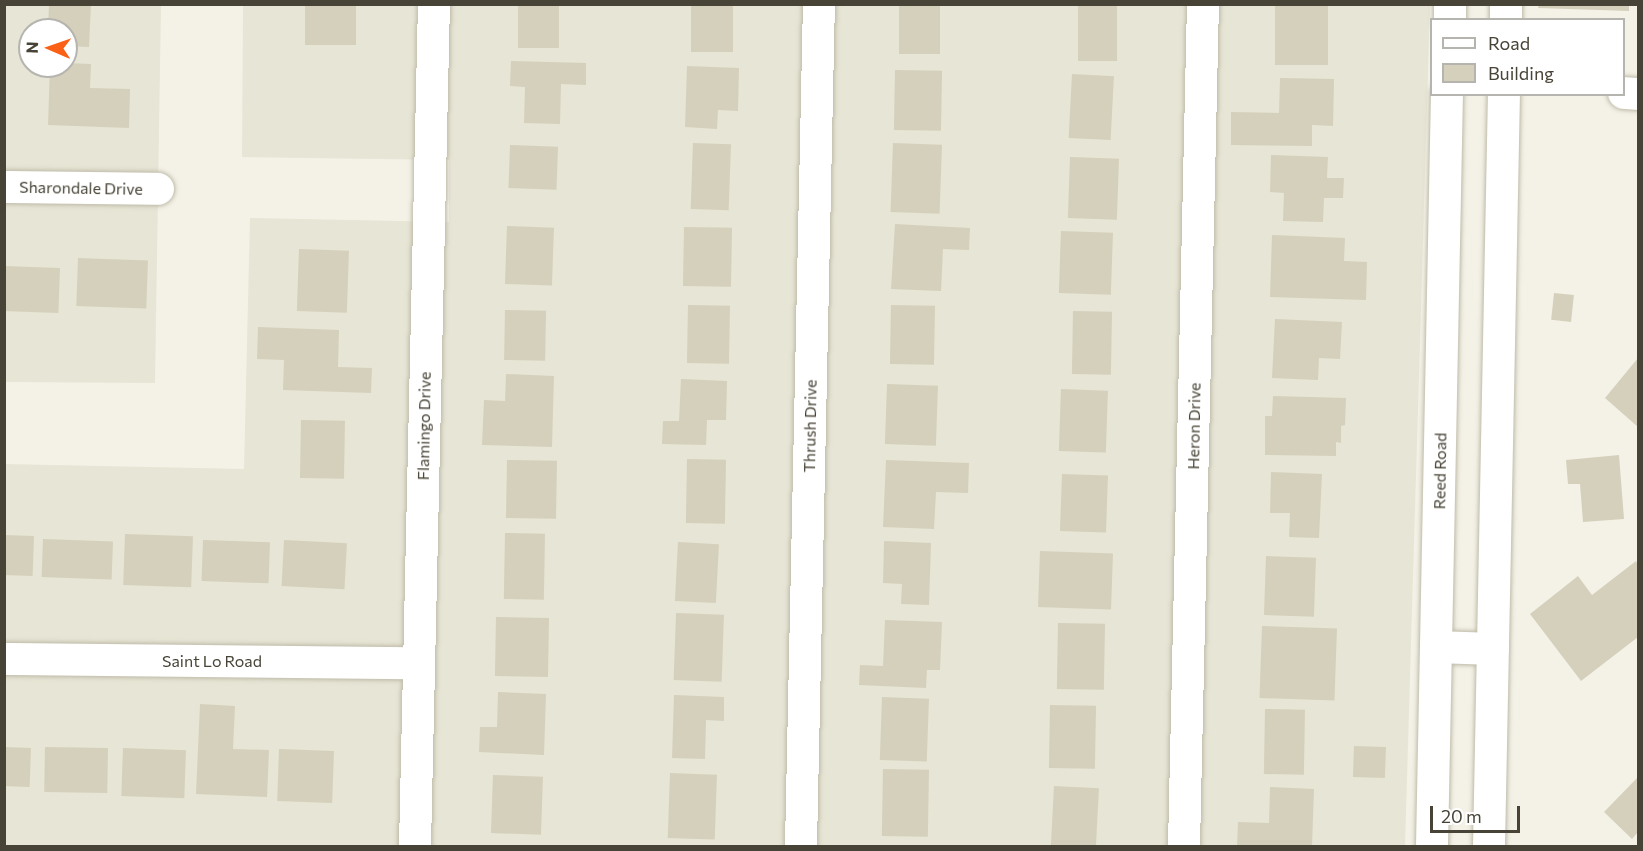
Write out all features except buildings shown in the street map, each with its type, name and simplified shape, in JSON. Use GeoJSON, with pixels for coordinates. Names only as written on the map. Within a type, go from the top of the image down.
{"type":"FeatureCollection","features":[{"type":"Feature","properties":{"kind":"street","name":"Flamingo Drive"},"geometry":{"type":"LineString","coordinates":[[415,846],[434,4]]}},
{"type":"Feature","properties":{"kind":"street","name":"Thrush Drive"},"geometry":{"type":"LineString","coordinates":[[801,846],[819,4]]}},
{"type":"Feature","properties":{"kind":"street","name":"Heron Drive"},"geometry":{"type":"LineString","coordinates":[[1184,846],[1203,4]]}},
{"type":"Feature","properties":{"kind":"street","name":"Reed Road"},"geometry":{"type":"LineString","coordinates":[[1432,846],[1448,96]]}},
{"type":"Feature","properties":{"kind":"street"},"geometry":{"type":"LineString","coordinates":[[1489,846],[1504,96]]}},
{"type":"Feature","properties":{"kind":"street","name":"Sharondale Drive"},"geometry":{"type":"LineString","coordinates":[[4,187],[158,189]]}},
{"type":"Feature","properties":{"kind":"street"},"geometry":{"type":"LineString","coordinates":[[1437,647],[1493,649]]}},
{"type":"Feature","properties":{"kind":"street","name":"Saint Lo Road"},"geometry":{"type":"LineString","coordinates":[[4,659],[419,663]]}},
{"type":"Feature","properties":{"kind":"shaded area"},"geometry":{"type":"Polygon","coordinates":[[[5,5],[161,5],[155,383],[5,382],[5,5]]]}},
{"type":"Feature","properties":{"kind":"shaded area"},"geometry":{"type":"Polygon","coordinates":[[[243,5],[1430,5],[1405,846],[5,846],[5,464],[244,469],[250,218],[449,222],[449,160],[242,157],[243,5]]]}}]}
